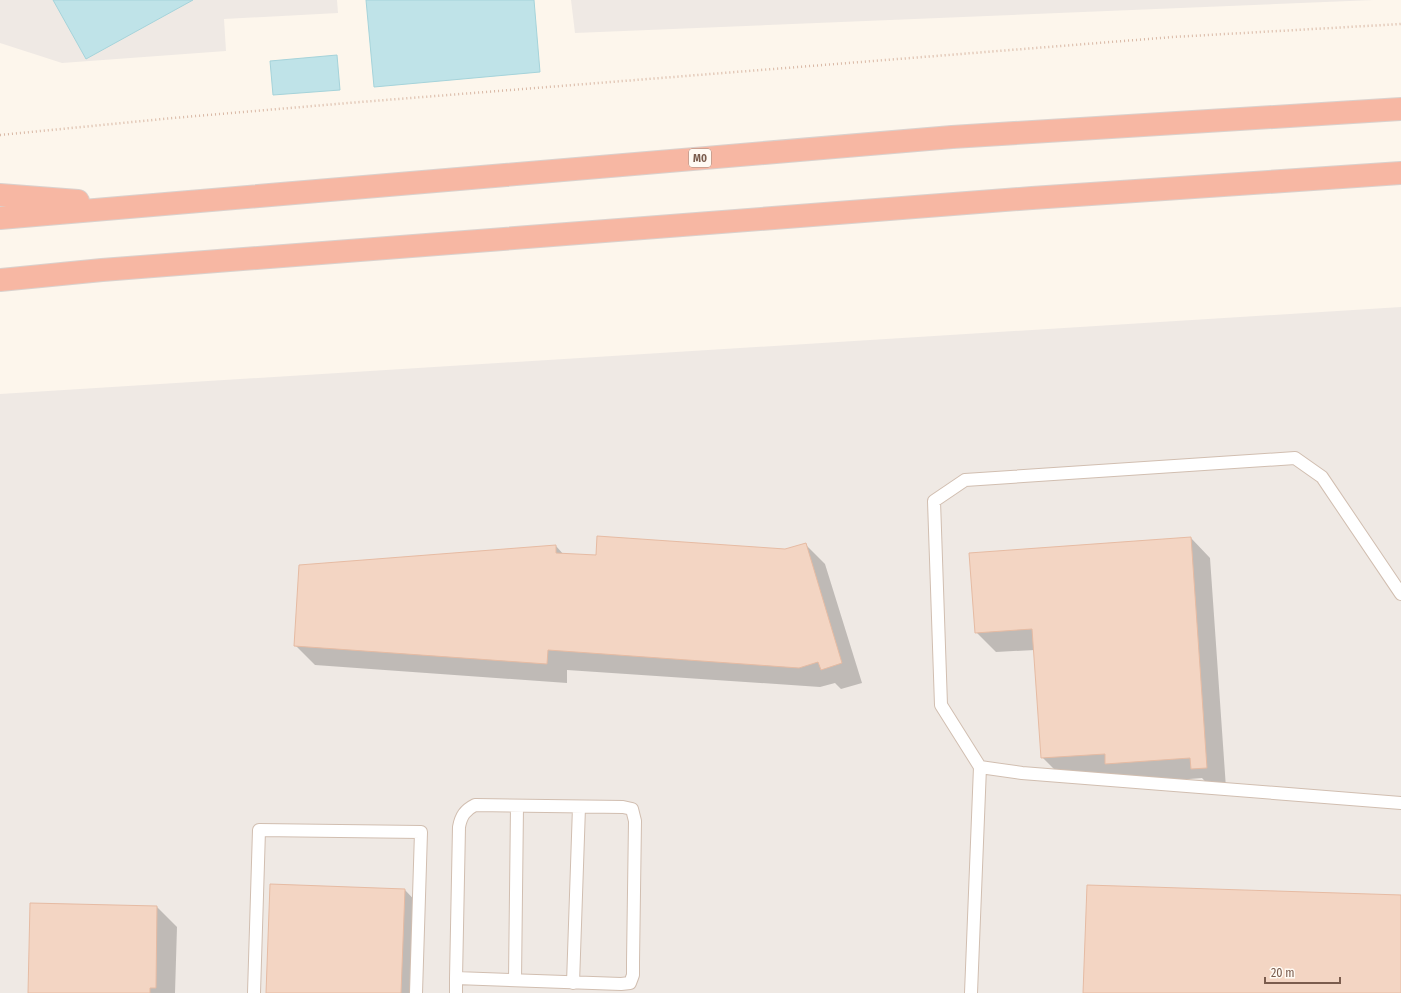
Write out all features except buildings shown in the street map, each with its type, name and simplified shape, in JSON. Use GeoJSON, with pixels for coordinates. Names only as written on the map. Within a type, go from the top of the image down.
{"type":"FeatureCollection","features":[{"type":"Feature","properties":{"kind":"highway","name":"M0"},"geometry":{"type":"LineString","coordinates":[[0,218],[952,137],[1401,109]]}},
{"type":"Feature","properties":{"kind":"highway"},"geometry":{"type":"LineString","coordinates":[[0,280],[102,270],[1009,200],[1401,173]]}},
{"type":"Feature","properties":{"kind":"highway"},"geometry":{"type":"LineString","coordinates":[[0,195],[143,206]]}},
{"type":"Feature","properties":{"kind":"lane"},"geometry":{"type":"LineString","coordinates":[[971,993],[980,767],[941,705],[934,502],[965,480],[1295,458],[1322,477],[1401,594]]}},
{"type":"Feature","properties":{"kind":"lane"},"geometry":{"type":"LineString","coordinates":[[980,767],[1022,773],[1401,804]]}},
{"type":"Feature","properties":{"kind":"lane"},"geometry":{"type":"LineString","coordinates":[[456,978],[573,983],[630,983],[633,975],[634,811],[623,807],[475,805],[465,812],[459,827],[456,978],[456,993]]}},
{"type":"Feature","properties":{"kind":"lane"},"geometry":{"type":"LineString","coordinates":[[515,980],[516,806]]}},
{"type":"Feature","properties":{"kind":"lane"},"geometry":{"type":"LineString","coordinates":[[573,983],[579,807]]}},
{"type":"Feature","properties":{"kind":"lane"},"geometry":{"type":"LineString","coordinates":[[254,993],[259,830],[421,832],[416,993]]}},
{"type":"Feature","properties":{"kind":"path"},"geometry":{"type":"LineString","coordinates":[[0,135],[173,118],[1095,43],[1401,24]]}},
{"type":"Feature","properties":{"kind":"shaded area"},"geometry":{"type":"Polygon","coordinates":[[[0,0],[337,0],[338,13],[224,19],[226,51],[62,63],[0,43],[0,0]]]}},
{"type":"Feature","properties":{"kind":"shaded area"},"geometry":{"type":"Polygon","coordinates":[[[571,0],[1374,0],[575,33],[571,0]]]}},
{"type":"Feature","properties":{"kind":"shaded area"},"geometry":{"type":"Polygon","coordinates":[[[1401,307],[1401,993],[0,993],[0,394],[1401,307]]]}},
{"type":"Feature","properties":{"kind":"water"},"geometry":{"type":"Polygon","coordinates":[[[53,0],[193,0],[86,59],[53,0]]]}},
{"type":"Feature","properties":{"kind":"water"},"geometry":{"type":"Polygon","coordinates":[[[366,0],[534,0],[540,72],[374,87],[366,0]]]}},
{"type":"Feature","properties":{"kind":"water"},"geometry":{"type":"Polygon","coordinates":[[[337,55],[340,90],[273,95],[270,61],[337,55]]]}}]}
